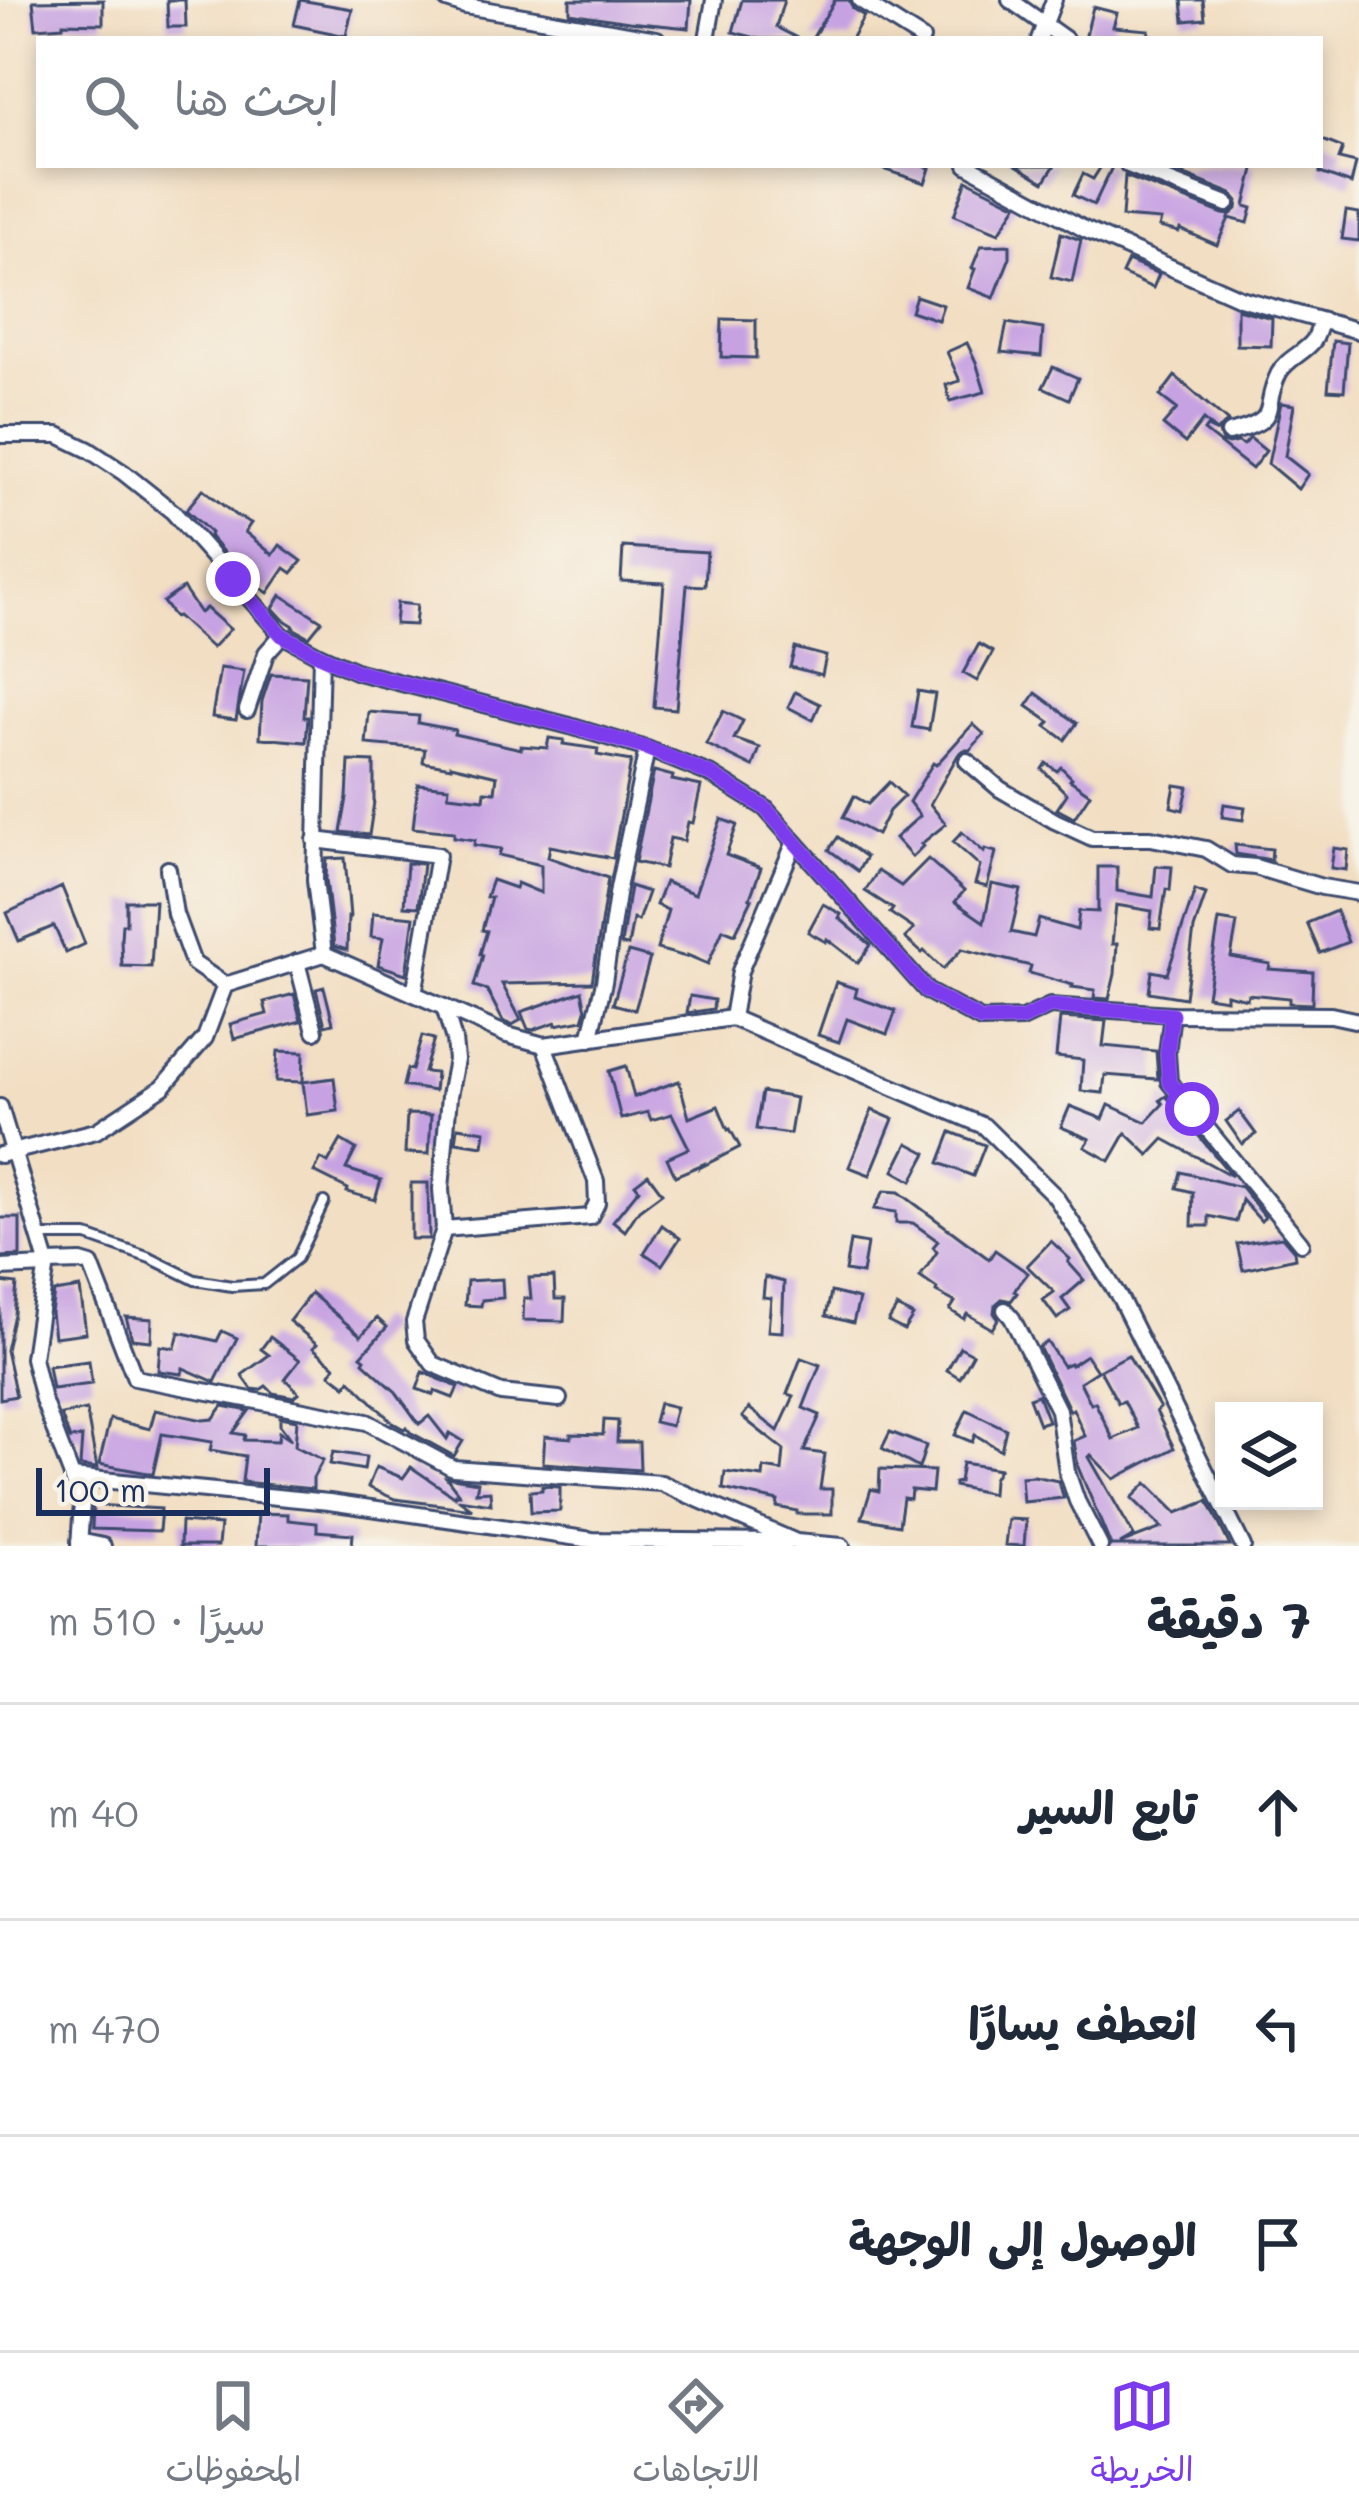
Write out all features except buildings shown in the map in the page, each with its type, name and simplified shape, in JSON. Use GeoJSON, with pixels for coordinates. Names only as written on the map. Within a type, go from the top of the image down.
{"type":"FeatureCollection","features":[{"type":"Feature","properties":{"kind":"street"},"geometry":{"type":"LineString","coordinates":[[447,0],[640,36]]}},
{"type":"Feature","properties":{"kind":"street"},"geometry":{"type":"LineString","coordinates":[[708,36],[714,0]]}},
{"type":"Feature","properties":{"kind":"street"},"geometry":{"type":"LineString","coordinates":[[860,0],[917,36]]}},
{"type":"Feature","properties":{"kind":"street"},"geometry":{"type":"LineString","coordinates":[[1010,0],[1060,36]]}},
{"type":"Feature","properties":{"kind":"street"},"geometry":{"type":"LineString","coordinates":[[1040,36],[1054,0]]}},
{"type":"Feature","properties":{"kind":"street"},"geometry":{"type":"LineString","coordinates":[[978,168],[1086,230],[1240,298],[1359,331]]}},
{"type":"Feature","properties":{"kind":"street"},"geometry":{"type":"LineString","coordinates":[[1136,168],[1227,204]]}},
{"type":"Feature","properties":{"kind":"street"},"geometry":{"type":"LineString","coordinates":[[1229,433],[1252,427],[1270,412],[1279,374],[1313,341],[1322,322]]}},
{"type":"Feature","properties":{"kind":"street"},"geometry":{"type":"LineString","coordinates":[[0,435],[58,435],[124,473],[173,512],[282,635],[321,656],[358,672],[646,748],[712,775],[765,808],[927,991],[981,1020],[1022,1019],[1050,1006],[1172,1014],[1331,1015],[1359,1021]]}},
{"type":"Feature","properties":{"kind":"street"},"geometry":{"type":"LineString","coordinates":[[247,710],[266,653],[282,635]]}},
{"type":"Feature","properties":{"kind":"street"},"geometry":{"type":"LineString","coordinates":[[321,656],[315,880],[324,954]]}},
{"type":"Feature","properties":{"kind":"street"},"geometry":{"type":"LineString","coordinates":[[590,1039],[646,748]]}},
{"type":"Feature","properties":{"kind":"street"},"geometry":{"type":"LineString","coordinates":[[967,760],[1000,789],[1092,838],[1150,838],[1206,849],[1232,865],[1359,892]]}},
{"type":"Feature","properties":{"kind":"street"},"geometry":{"type":"LineString","coordinates":[[315,840],[438,855],[414,994]]}},
{"type":"Feature","properties":{"kind":"street"},"geometry":{"type":"LineString","coordinates":[[732,1018],[740,971],[794,844]]}},
{"type":"Feature","properties":{"kind":"street"},"geometry":{"type":"LineString","coordinates":[[168,869],[175,914],[193,963],[225,985]]}},
{"type":"Feature","properties":{"kind":"street"},"geometry":{"type":"LineString","coordinates":[[225,985],[324,954],[507,1035],[544,1045],[732,1018],[984,1126],[1055,1196],[1120,1298],[1243,1546]]}},
{"type":"Feature","properties":{"kind":"street"},"geometry":{"type":"LineString","coordinates":[[297,962],[315,1031]]}},
{"type":"Feature","properties":{"kind":"street"},"geometry":{"type":"LineString","coordinates":[[7,1152],[96,1131],[163,1087],[205,1038],[225,985]]}},
{"type":"Feature","properties":{"kind":"street"},"geometry":{"type":"LineString","coordinates":[[444,1007],[456,1060],[441,1189],[444,1229],[414,1322],[416,1340],[433,1364],[501,1393],[559,1399]]}},
{"type":"Feature","properties":{"kind":"street"},"geometry":{"type":"LineString","coordinates":[[1172,1014],[1169,1082],[1301,1243]]}},
{"type":"Feature","properties":{"kind":"street"},"geometry":{"type":"LineString","coordinates":[[444,1229],[590,1217],[597,1203],[596,1181],[544,1045]]}},
{"type":"Feature","properties":{"kind":"street"},"geometry":{"type":"LineString","coordinates":[[0,1107],[7,1152],[47,1265],[33,1358],[43,1400],[82,1503],[79,1543],[104,1546]]}},
{"type":"Feature","properties":{"kind":"street"},"geometry":{"type":"LineString","coordinates":[[0,1268],[91,1265],[135,1378],[367,1422],[453,1468],[661,1484],[796,1542]]}},
{"type":"Feature","properties":{"kind":"street"},"geometry":{"type":"LineString","coordinates":[[1005,1310],[1058,1410],[1067,1472],[1100,1546]]}},
{"type":"Feature","properties":{"kind":"street"},"geometry":{"type":"LineString","coordinates":[[72,1477],[329,1502],[592,1540],[842,1546]]}},
{"type":"Feature","properties":{"kind":"lane"},"geometry":{"type":"LineString","coordinates":[[39,1236],[87,1236],[195,1280],[232,1286],[264,1284],[297,1258],[324,1202]]}},
{"type":"Feature","properties":{"kind":"route"},"geometry":{"type":"LineString","coordinates":[[233,579],[282,635],[358,672],[646,748],[712,775],[765,808],[927,991],[981,1020],[1022,1019],[1050,1006],[1172,1014],[1169,1082],[1192,1109]]}}]}
